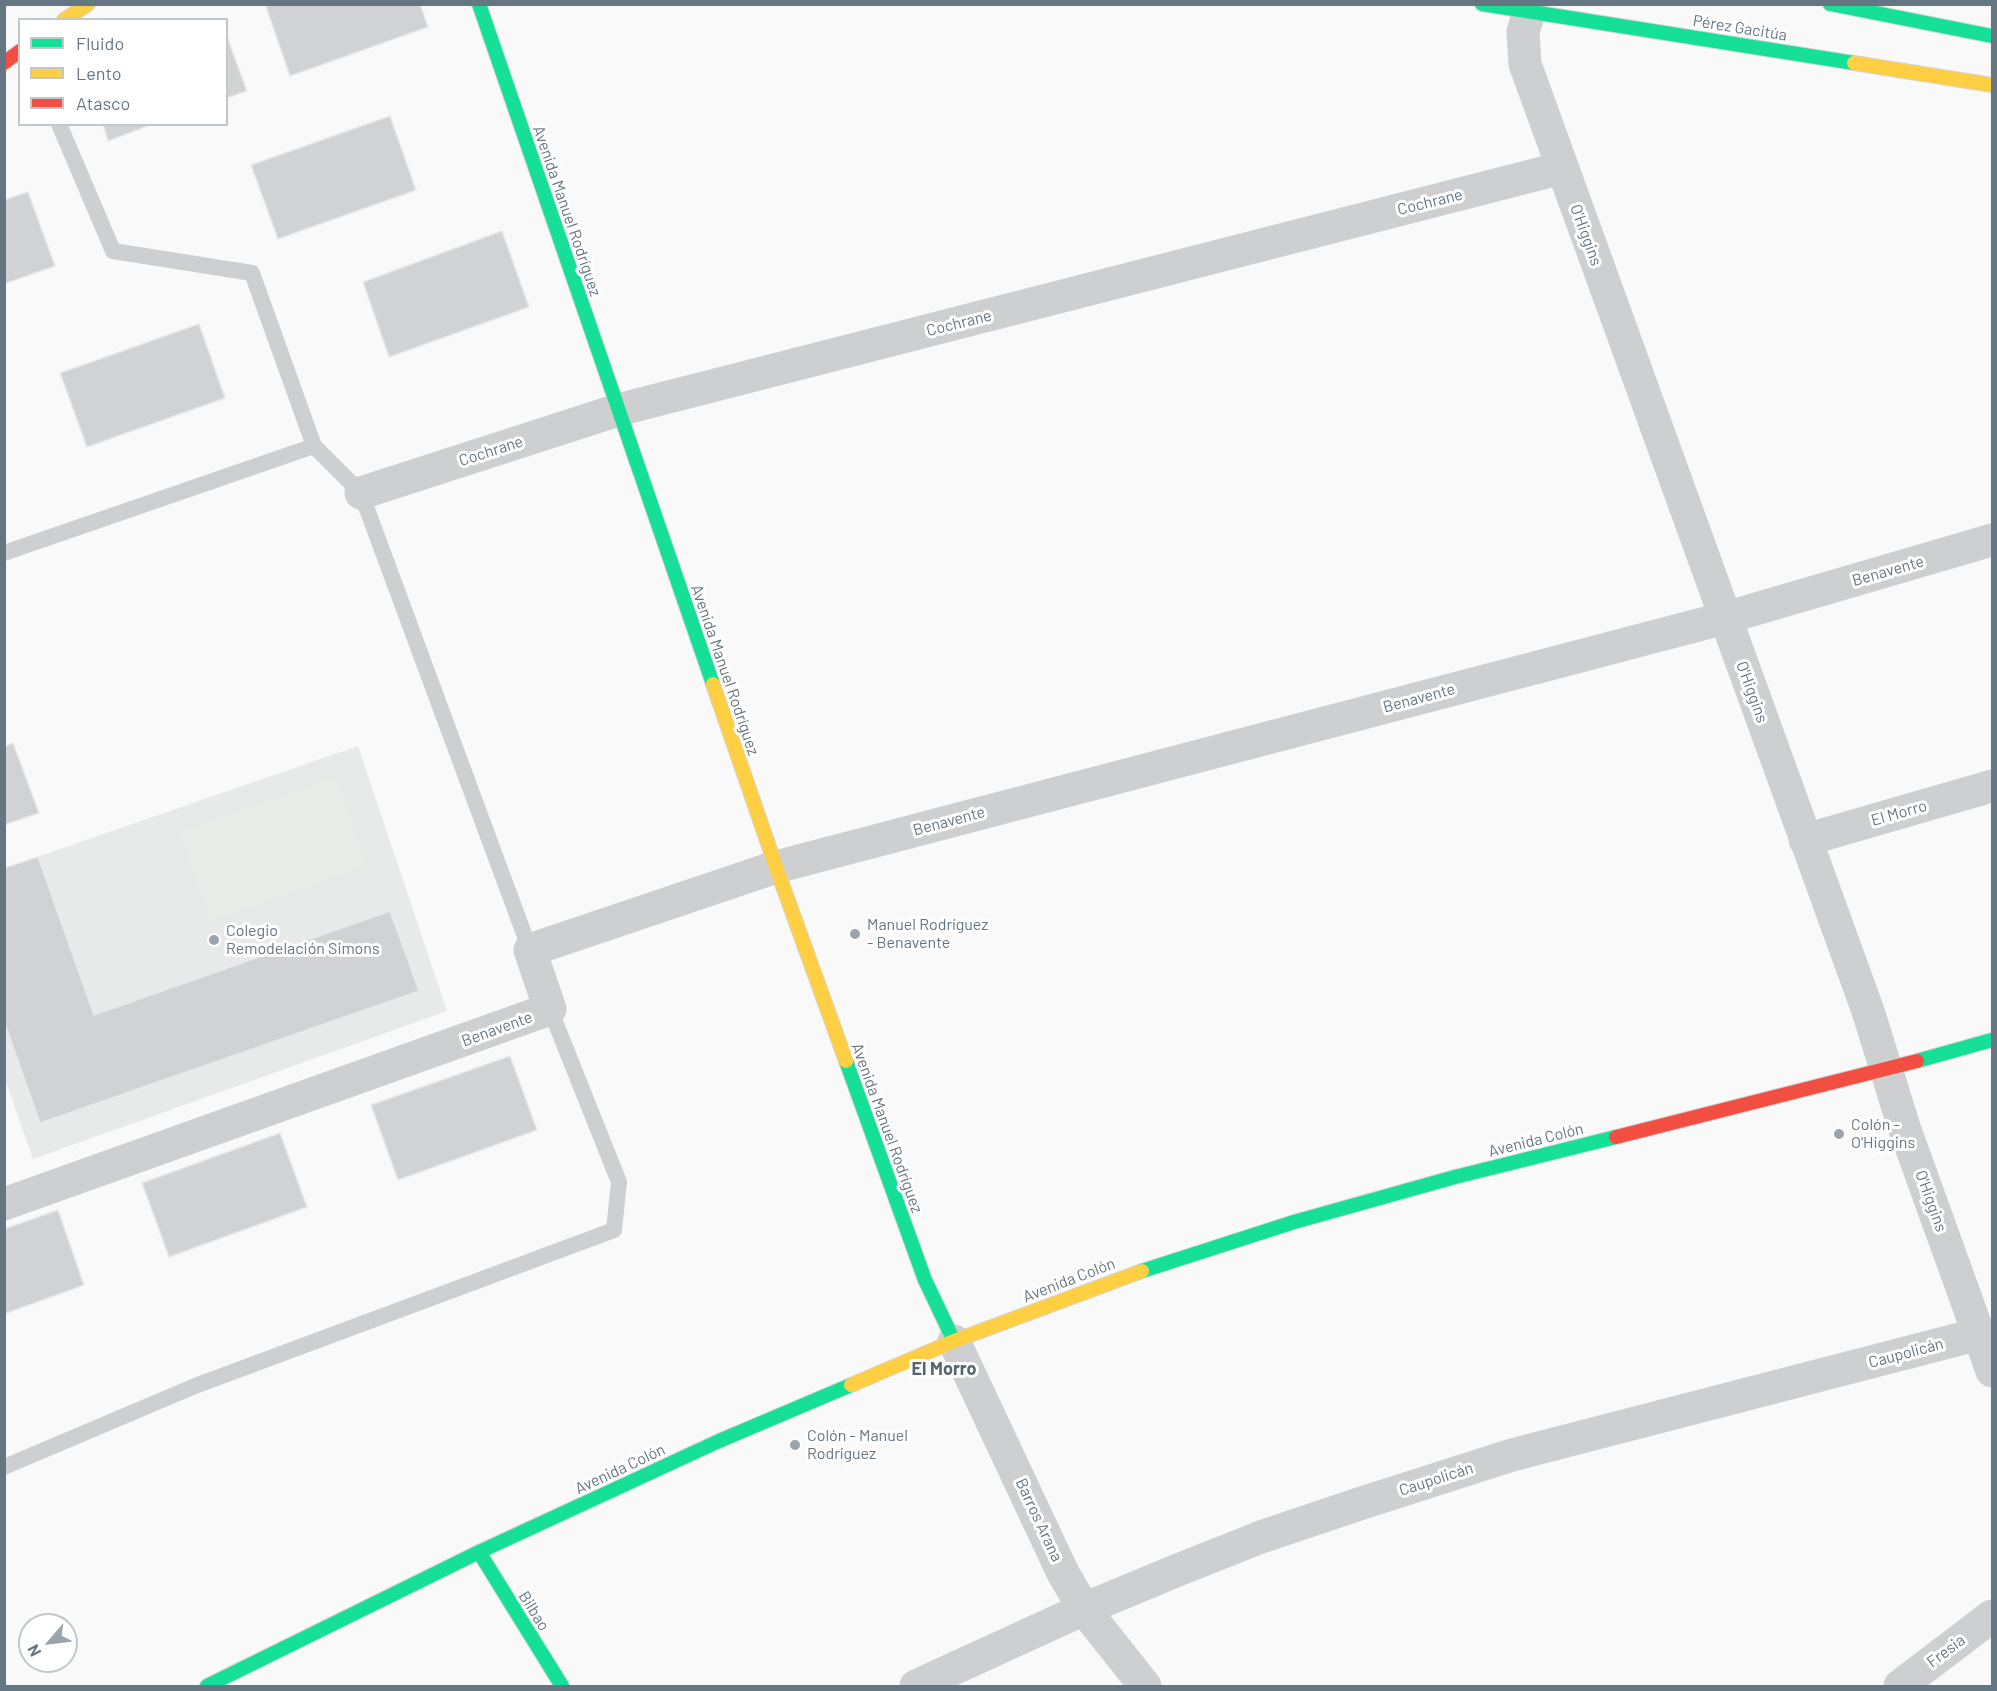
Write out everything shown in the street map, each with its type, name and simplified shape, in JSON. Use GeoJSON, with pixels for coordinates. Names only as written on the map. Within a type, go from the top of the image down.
{"type":"FeatureCollection","features":[{"type":"Feature","properties":{"kind":"main road"},"geometry":{"type":"LineString","coordinates":[[67,18],[88,4]]}},
{"type":"Feature","properties":{"kind":"main road","name":"Avenida Manuel Rodríguez"},"geometry":{"type":"LineString","coordinates":[[479,4],[776,867],[925,1281],[954,1341]]}},
{"type":"Feature","properties":{"kind":"main road","name":"Pérez Gacitúa"},"geometry":{"type":"LineString","coordinates":[[1482,4],[1992,85]]}},
{"type":"Feature","properties":{"kind":"main road"},"geometry":{"type":"LineString","coordinates":[[1830,4],[1992,36]]}},
{"type":"Feature","properties":{"kind":"main road"},"geometry":{"type":"LineString","coordinates":[[4,63],[18,52]]}},
{"type":"Feature","properties":{"kind":"main road","name":"Avenida Colón"},"geometry":{"type":"LineString","coordinates":[[207,1686],[479,1552],[719,1441],[954,1341],[1138,1272],[1294,1222],[1455,1177],[1886,1070],[1992,1040]]}},
{"type":"Feature","properties":{"kind":"main road","name":"Bilbao"},"geometry":{"type":"LineString","coordinates":[[479,1552],[562,1686]]}},
{"type":"Feature","properties":{"kind":"street","name":"O'Higgins"},"geometry":{"type":"LineString","coordinates":[[1529,12],[1523,32],[1525,64],[1868,1011],[1904,1127],[1992,1371]]}},
{"type":"Feature","properties":{"kind":"street","name":"Cochrane"},"geometry":{"type":"LineString","coordinates":[[361,493],[618,410],[1562,168]]}},
{"type":"Feature","properties":{"kind":"street","name":"Benavente"},"geometry":{"type":"LineString","coordinates":[[4,1204],[550,1010],[530,950],[776,867],[1725,618],[1992,540]]}},
{"type":"Feature","properties":{"kind":"street","name":"El Morro"},"geometry":{"type":"LineString","coordinates":[[1805,840],[1992,786]]}},
{"type":"Feature","properties":{"kind":"street","name":"Caupolicán"},"geometry":{"type":"LineString","coordinates":[[916,1686],[1084,1609],[1261,1537],[1432,1479],[1512,1455],[1979,1334]]}},
{"type":"Feature","properties":{"kind":"street","name":"Barros Arana"},"geometry":{"type":"LineString","coordinates":[[954,1341],[1063,1573],[1084,1609],[1145,1686]]}},
{"type":"Feature","properties":{"kind":"street","name":"Fresia"},"geometry":{"type":"LineString","coordinates":[[1899,1686],[1992,1616]]}},
{"type":"Feature","properties":{"kind":"lane"},"geometry":{"type":"LineString","coordinates":[[60,126],[113,251],[252,273],[314,446],[361,493],[530,950]]}},
{"type":"Feature","properties":{"kind":"lane"},"geometry":{"type":"LineString","coordinates":[[4,553],[314,446]]}},
{"type":"Feature","properties":{"kind":"lane"},"geometry":{"type":"LineString","coordinates":[[4,1467],[195,1386],[614,1230],[620,1182],[550,1010]]}},
{"type":"Feature","properties":{"kind":"shaded area","name":"Colegio Remodelación Simons"},"geometry":{"type":"Polygon","coordinates":[[[358,746],[447,1011],[33,1159],[5,1079],[5,868],[358,746]]]}},
{"type":"Feature","properties":{"kind":"shaded area"},"geometry":{"type":"Polygon","coordinates":[[[336,777],[367,866],[210,921],[179,832],[336,777]]]}},
{"type":"Feature","properties":{"kind":"building"},"geometry":{"type":"Polygon","coordinates":[[[265,4],[420,4],[428,27],[290,76],[265,4]]]}},
{"type":"Feature","properties":{"kind":"building"},"geometry":{"type":"Polygon","coordinates":[[[228,39],[247,91],[228,97],[228,39]]]}},
{"type":"Feature","properties":{"kind":"building"},"geometry":{"type":"Polygon","coordinates":[[[390,116],[416,190],[278,239],[251,165],[390,116]]]}},
{"type":"Feature","properties":{"kind":"building"},"geometry":{"type":"Polygon","coordinates":[[[104,126],[148,126],[108,141],[104,126]]]}},
{"type":"Feature","properties":{"kind":"building"},"geometry":{"type":"Polygon","coordinates":[[[28,192],[55,266],[4,284],[4,200],[28,192]]]}},
{"type":"Feature","properties":{"kind":"building"},"geometry":{"type":"Polygon","coordinates":[[[502,231],[529,307],[389,357],[363,282],[502,231]]]}},
{"type":"Feature","properties":{"kind":"building"},"geometry":{"type":"Polygon","coordinates":[[[199,324],[225,398],[87,447],[60,373],[199,324]]]}},
{"type":"Feature","properties":{"kind":"building"},"geometry":{"type":"Polygon","coordinates":[[[13,743],[39,813],[4,825],[4,747],[13,743]]]}},
{"type":"Feature","properties":{"kind":"building"},"geometry":{"type":"Polygon","coordinates":[[[38,857],[94,1015],[390,911],[419,991],[40,1123],[4,1021],[4,868],[38,857]]]}},
{"type":"Feature","properties":{"kind":"building"},"geometry":{"type":"Polygon","coordinates":[[[510,1056],[537,1130],[398,1180],[371,1105],[510,1056]]]}},
{"type":"Feature","properties":{"kind":"building"},"geometry":{"type":"Polygon","coordinates":[[[280,1133],[307,1207],[169,1257],[142,1183],[280,1133]]]}},
{"type":"Feature","properties":{"kind":"building"},"geometry":{"type":"Polygon","coordinates":[[[58,1210],[84,1285],[4,1314],[4,1229],[58,1210]]]}},
{"type":"Feature","properties":{"kind":"traffic: fast"},"geometry":{"type":"LineString","coordinates":[[479,4],[713,684]]}},
{"type":"Feature","properties":{"kind":"traffic: fast"},"geometry":{"type":"LineString","coordinates":[[1482,4],[1854,63]]}},
{"type":"Feature","properties":{"kind":"traffic: fast"},"geometry":{"type":"LineString","coordinates":[[1830,4],[1992,36]]}},
{"type":"Feature","properties":{"kind":"traffic: fast"},"geometry":{"type":"LineString","coordinates":[[1917,1061],[1992,1040]]}},
{"type":"Feature","properties":{"kind":"traffic: fast"},"geometry":{"type":"LineString","coordinates":[[846,1061],[925,1280],[954,1341]]}},
{"type":"Feature","properties":{"kind":"traffic: fast"},"geometry":{"type":"LineString","coordinates":[[1142,1271],[1294,1222],[1455,1177],[1616,1137]]}},
{"type":"Feature","properties":{"kind":"traffic: fast"},"geometry":{"type":"LineString","coordinates":[[207,1686],[479,1552],[719,1441],[851,1385]]}},
{"type":"Feature","properties":{"kind":"traffic: fast"},"geometry":{"type":"LineString","coordinates":[[479,1552],[562,1686]]}},
{"type":"Feature","properties":{"kind":"traffic: slow"},"geometry":{"type":"LineString","coordinates":[[67,18],[88,4]]}},
{"type":"Feature","properties":{"kind":"traffic: slow"},"geometry":{"type":"LineString","coordinates":[[1854,63],[1992,85]]}},
{"type":"Feature","properties":{"kind":"traffic: slow"},"geometry":{"type":"LineString","coordinates":[[713,684],[846,1061]]}},
{"type":"Feature","properties":{"kind":"traffic: slow"},"geometry":{"type":"LineString","coordinates":[[851,1385],[954,1341],[1142,1271]]}},
{"type":"Feature","properties":{"kind":"traffic: jam"},"geometry":{"type":"LineString","coordinates":[[4,63],[18,52]]}},
{"type":"Feature","properties":{"kind":"traffic: jam"},"geometry":{"type":"LineString","coordinates":[[1616,1137],[1917,1061]]}},
{"type":"Feature","properties":{"kind":"place","name":"Manuel Rodríguez - Benavente"},"geometry":{"type":"Point","coordinates":[855,934]}},
{"type":"Feature","properties":{"kind":"place","name":"Colegio Remodelación Simons"},"geometry":{"type":"Point","coordinates":[214,940]}},
{"type":"Feature","properties":{"kind":"place","name":"Colón - O'Higgins"},"geometry":{"type":"Point","coordinates":[1839,1134]}},
{"type":"Feature","properties":{"kind":"place","name":"Colón - Manuel Rodríguez"},"geometry":{"type":"Point","coordinates":[795,1445]}},
{"type":"Feature","properties":{"kind":"district","name":"El Morro"},"geometry":{"type":"Point","coordinates":[944,1369]}}]}
